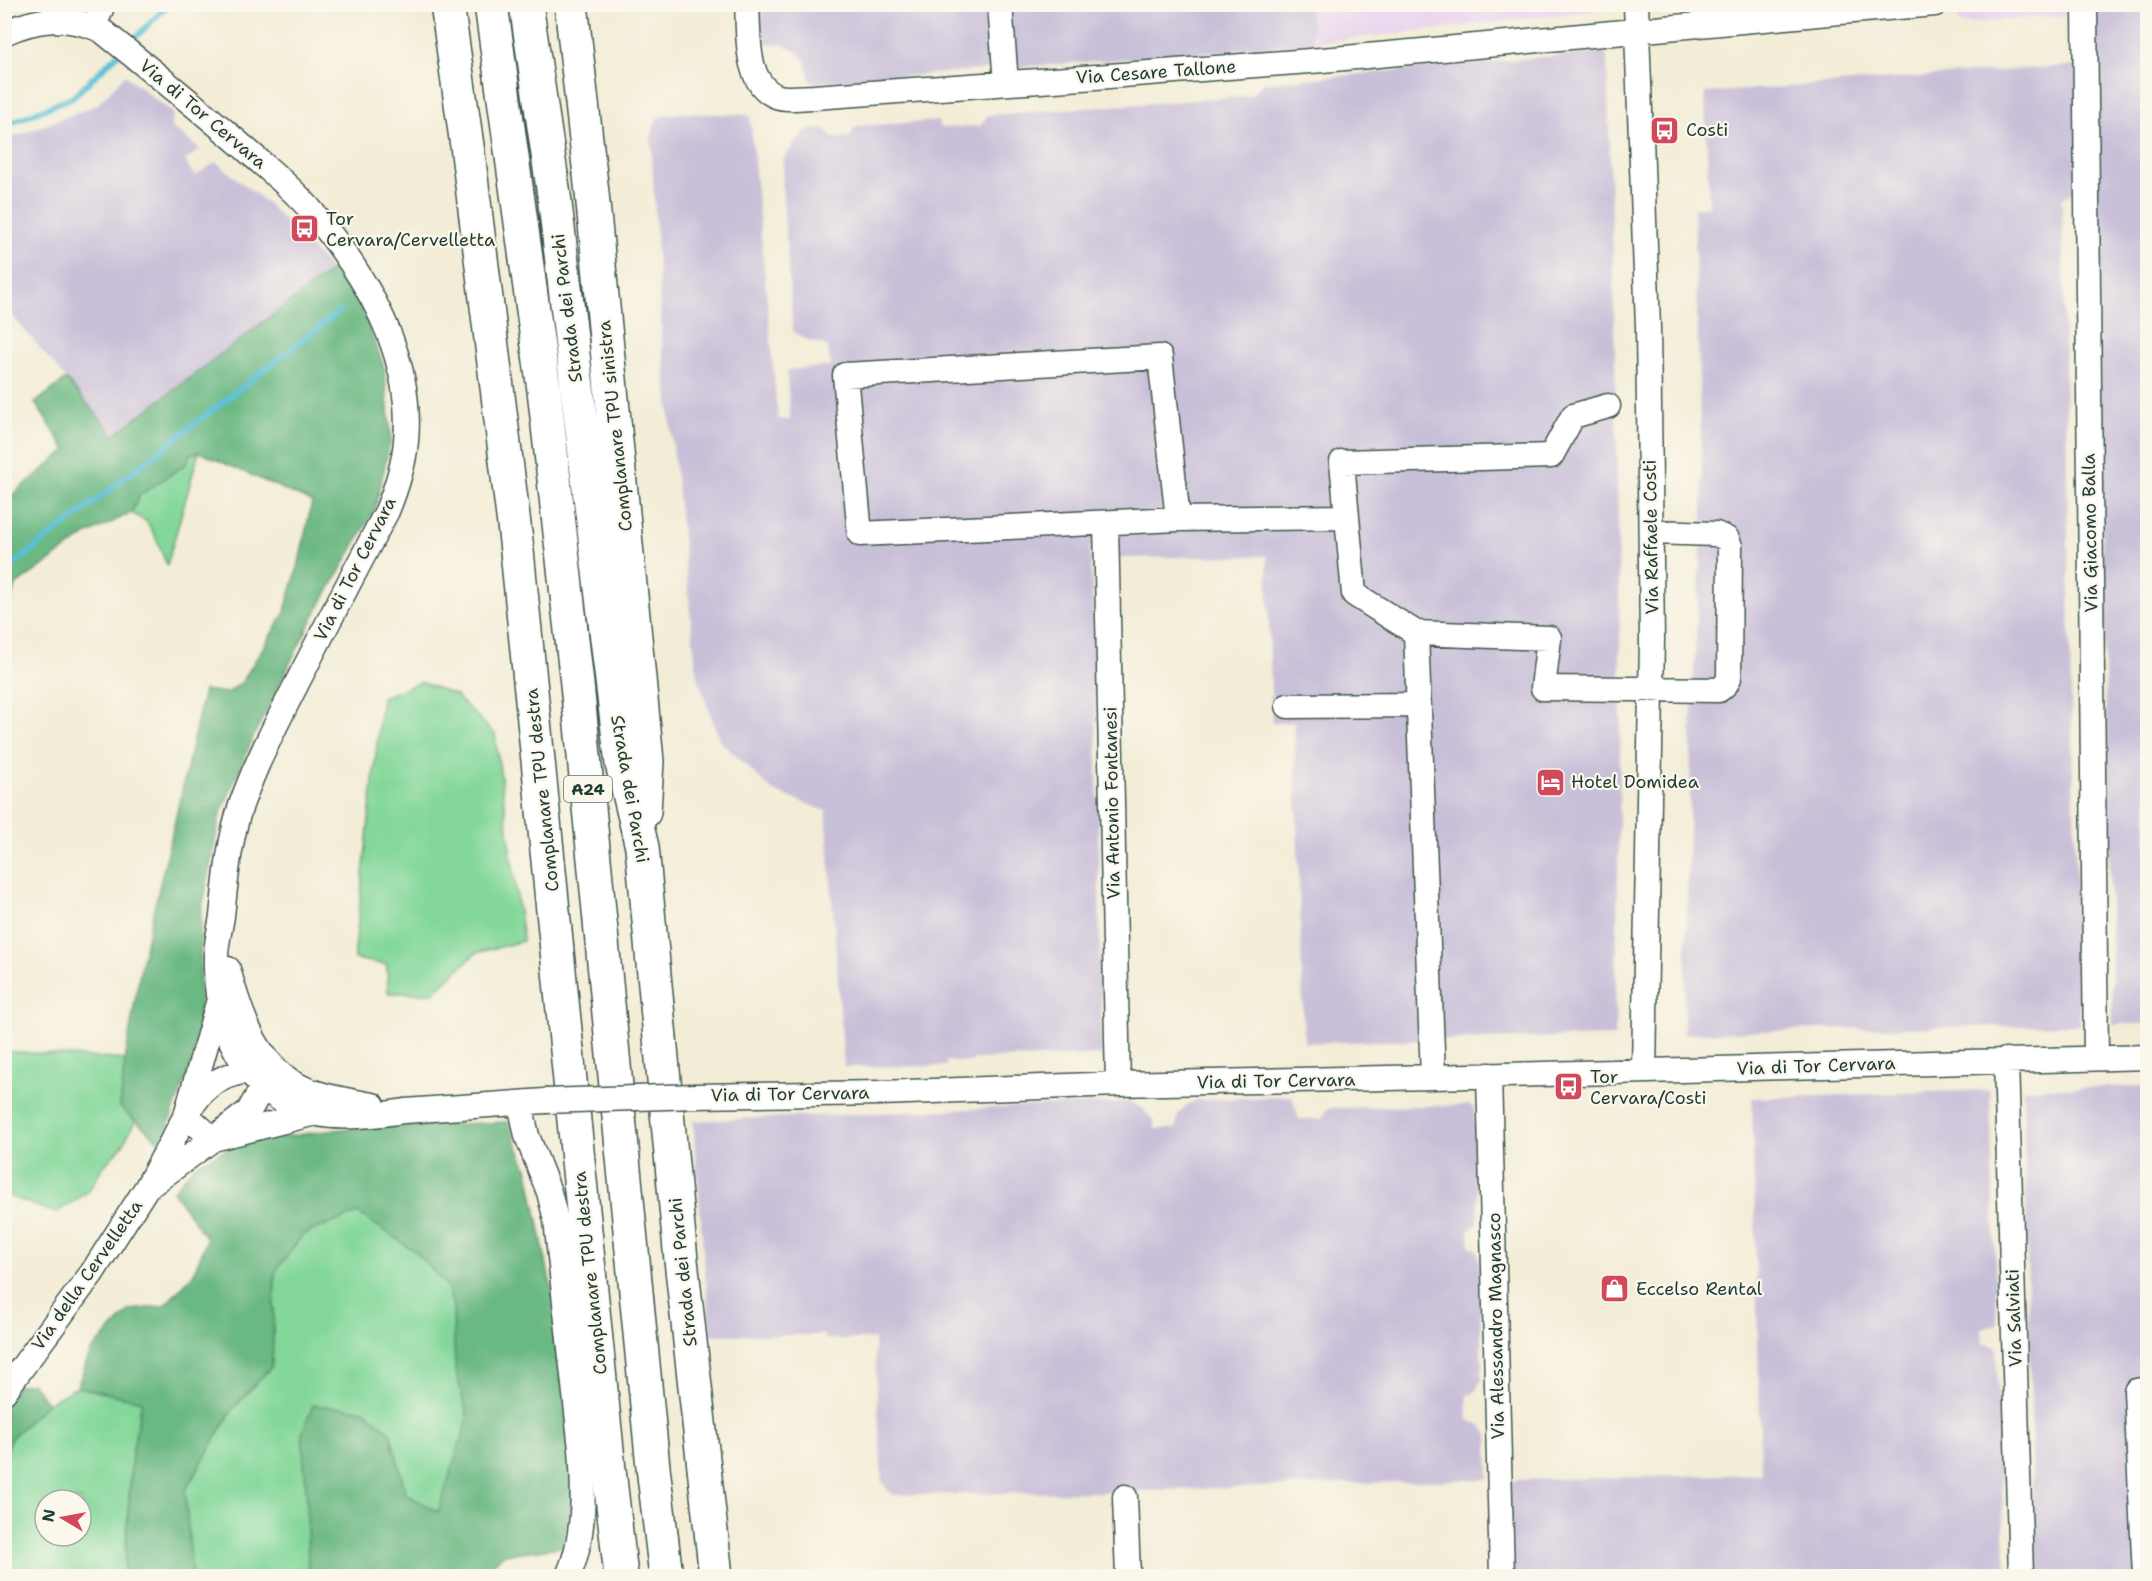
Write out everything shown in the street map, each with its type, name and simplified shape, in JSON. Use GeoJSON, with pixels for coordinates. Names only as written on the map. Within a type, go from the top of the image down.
{"type":"FeatureCollection","features":[{"type":"Feature","properties":{"kind":"highway","name":"Complanare TPU destra"},"geometry":{"type":"LineString","coordinates":[[447,4],[468,153],[516,541],[621,1576]]}},
{"type":"Feature","properties":{"kind":"highway","name":"Strada dei Parchi"},"geometry":{"type":"LineString","coordinates":[[491,4],[544,390],[578,684],[653,1467],[666,1576]]}},
{"type":"Feature","properties":{"kind":"highway","name":"Strada dei Parchi"},"geometry":{"type":"LineString","coordinates":[[526,4],[555,207],[622,765],[642,847],[681,1260],[716,1576]]}},
{"type":"Feature","properties":{"kind":"highway","name":"Complanare TPU sinistra"},"geometry":{"type":"LineString","coordinates":[[572,4],[647,761],[642,847]]}},
{"type":"Feature","properties":{"kind":"street"},"geometry":{"type":"LineString","coordinates":[[98,28],[103,4]]}},
{"type":"Feature","properties":{"kind":"street","name":"Via Cesare Tallone"},"geometry":{"type":"LineString","coordinates":[[747,4],[752,62],[756,76],[769,92],[778,97],[814,97],[1321,60],[1637,32],[1702,23],[1935,4]]}},
{"type":"Feature","properties":{"kind":"street"},"geometry":{"type":"LineString","coordinates":[[1000,4],[1006,83]]}},
{"type":"Feature","properties":{"kind":"street","name":"Via Raffaele Costi"},"geometry":{"type":"LineString","coordinates":[[1636,4],[1648,327],[1651,532],[1652,690],[1644,1070]]}},
{"type":"Feature","properties":{"kind":"street","name":"Via Giacomo Balla"},"geometry":{"type":"LineString","coordinates":[[2085,7],[2096,1058]]}},
{"type":"Feature","properties":{"kind":"street","name":"Via di Tor Cervara"},"geometry":{"type":"LineString","coordinates":[[4,33],[22,25],[47,20],[69,21],[98,28],[157,74],[289,188],[308,207],[341,249],[386,325],[402,378],[406,409],[406,441],[402,467],[387,511],[264,747],[242,803],[232,837],[216,956],[219,998],[228,1036],[262,1075],[292,1104],[315,1113],[351,1116],[545,1101],[696,1096],[881,1093],[1118,1084],[2148,1057]]}},
{"type":"Feature","properties":{"kind":"street"},"geometry":{"type":"LineString","coordinates":[[1178,519],[1160,357],[845,375],[860,534],[1178,519],[1347,517]]}},
{"type":"Feature","properties":{"kind":"street"},"geometry":{"type":"LineString","coordinates":[[1608,406],[1573,416],[1551,456],[1342,462],[1354,594],[1416,633],[1549,638],[1543,688],[1719,690],[1729,678],[1730,546],[1727,538],[1716,534],[1651,532]]}},
{"type":"Feature","properties":{"kind":"street","name":"Via Antonio Fontanesi"},"geometry":{"type":"LineString","coordinates":[[1106,523],[1118,1084]]}},
{"type":"Feature","properties":{"kind":"street"},"geometry":{"type":"LineString","coordinates":[[1416,633],[1433,1077]]}},
{"type":"Feature","properties":{"kind":"street"},"geometry":{"type":"LineString","coordinates":[[1288,706],[1419,705]]}},
{"type":"Feature","properties":{"kind":"street","name":"Via di Tor Cervara"},"geometry":{"type":"LineString","coordinates":[[222,918],[225,957],[236,999],[257,1045],[262,1075]]}},
{"type":"Feature","properties":{"kind":"street"},"geometry":{"type":"LineString","coordinates":[[186,1115],[219,998]]}},
{"type":"Feature","properties":{"kind":"street","name":"Via Salviati"},"geometry":{"type":"LineString","coordinates":[[2006,1060],[2021,1576]]}},
{"type":"Feature","properties":{"kind":"street"},"geometry":{"type":"LineString","coordinates":[[147,1187],[249,1111],[262,1075],[224,1078],[204,1090],[186,1115]]}},
{"type":"Feature","properties":{"kind":"street","name":"Via di Tor Cervara"},"geometry":{"type":"LineString","coordinates":[[262,1075],[290,1081],[332,1096],[405,1111]]}},
{"type":"Feature","properties":{"kind":"street","name":"Via Alessandro Magnasco"},"geometry":{"type":"LineString","coordinates":[[1489,1075],[1502,1576]]}},
{"type":"Feature","properties":{"kind":"street"},"geometry":{"type":"LineString","coordinates":[[520,1103],[527,1136],[549,1192],[556,1220],[581,1449],[584,1485],[579,1534],[568,1576]]}},
{"type":"Feature","properties":{"kind":"street"},"geometry":{"type":"LineString","coordinates":[[213,1139],[315,1113]]}},
{"type":"Feature","properties":{"kind":"street"},"geometry":{"type":"LineString","coordinates":[[186,1115],[213,1139]]}},
{"type":"Feature","properties":{"kind":"street","name":"Via della Cervelletta"},"geometry":{"type":"LineString","coordinates":[[4,1392],[92,1273],[147,1187],[186,1115]]}},
{"type":"Feature","properties":{"kind":"street"},"geometry":{"type":"LineString","coordinates":[[2145,1576],[2136,1391],[2148,1389]]}},
{"type":"Feature","properties":{"kind":"street"},"geometry":{"type":"LineString","coordinates":[[1125,1497],[1128,1576]]}},
{"type":"Feature","properties":{"kind":"shaded area"},"geometry":{"type":"Polygon","coordinates":[[[1611,4],[1611,9],[1313,43],[1310,5],[1611,4]]]}},
{"type":"Feature","properties":{"kind":"shaded area"},"geometry":{"type":"Polygon","coordinates":[[[2147,4],[2148,8],[1958,24],[1956,5],[2147,4]]]}},
{"type":"Feature","properties":{"kind":"shaded area"},"geometry":{"type":"Polygon","coordinates":[[[736,5],[1310,5],[1313,43],[815,83],[810,80],[805,61],[797,52],[782,45],[759,42],[736,5]]]}},
{"type":"Feature","properties":{"kind":"shaded area"},"geometry":{"type":"Polygon","coordinates":[[[2147,8],[2147,1024],[2113,1024],[2090,14],[2147,8]]]}},
{"type":"Feature","properties":{"kind":"shaded area"},"geometry":{"type":"Polygon","coordinates":[[[1606,53],[1607,59],[1621,704],[1615,1036],[1304,1043],[1294,722],[1272,723],[1267,556],[1118,558],[1106,544],[1090,546],[1095,647],[1102,1055],[973,1059],[973,1062],[946,1061],[946,1066],[844,1067],[826,811],[773,791],[720,741],[697,677],[662,342],[651,137],[657,119],[664,115],[685,113],[747,115],[750,117],[778,419],[790,420],[787,370],[831,366],[827,346],[807,340],[793,332],[782,188],[784,158],[805,131],[824,128],[833,138],[850,137],[856,126],[938,121],[941,128],[980,126],[988,115],[1250,96],[1264,83],[1606,53]]]}},
{"type":"Feature","properties":{"kind":"shaded area"},"geometry":{"type":"Polygon","coordinates":[[[2078,65],[2078,189],[2062,199],[2071,696],[2080,1025],[1820,1029],[1684,1034],[1692,703],[1703,514],[1694,208],[1709,206],[1705,93],[2078,65]]]}},
{"type":"Feature","properties":{"kind":"shaded area"},"geometry":{"type":"Polygon","coordinates":[[[125,75],[173,113],[171,127],[200,149],[185,161],[195,176],[216,162],[268,204],[332,270],[114,435],[5,307],[4,141],[97,105],[125,75]]]}},
{"type":"Feature","properties":{"kind":"shaded area"},"geometry":{"type":"Polygon","coordinates":[[[2147,1086],[2147,1576],[2035,1576],[2023,1089],[2147,1086]]]}},
{"type":"Feature","properties":{"kind":"shaded area"},"geometry":{"type":"Polygon","coordinates":[[[1990,1090],[1997,1325],[1982,1329],[1983,1343],[1996,1347],[2006,1576],[1512,1576],[1509,1482],[1515,1480],[1761,1474],[1752,1098],[1990,1090]]]}},
{"type":"Feature","properties":{"kind":"shaded area"},"geometry":{"type":"Polygon","coordinates":[[[1292,1096],[1299,1119],[1322,1119],[1326,1110],[1331,1108],[1469,1105],[1474,1108],[1478,1223],[1469,1230],[1470,1246],[1477,1250],[1479,1260],[1482,1379],[1474,1393],[1467,1395],[1468,1420],[1481,1425],[1488,1435],[1489,1479],[1111,1492],[892,1495],[882,1482],[874,1339],[825,1339],[824,1335],[710,1335],[693,1121],[1130,1102],[1142,1108],[1153,1120],[1155,1129],[1176,1129],[1178,1115],[1186,1105],[1197,1100],[1292,1096]]]}},
{"type":"Feature","properties":{"kind":"green space"},"geometry":{"type":"Polygon","coordinates":[[[332,270],[359,303],[384,367],[391,439],[375,509],[309,625],[255,733],[220,815],[201,914],[200,1009],[191,1065],[161,1143],[120,1107],[125,1060],[142,960],[204,690],[227,693],[242,682],[284,614],[298,567],[312,502],[199,452],[190,454],[186,464],[140,495],[131,513],[86,535],[16,585],[5,622],[5,501],[66,450],[35,403],[66,379],[114,435],[332,270]]]}},
{"type":"Feature","properties":{"kind":"green space"},"geometry":{"type":"Polygon","coordinates":[[[199,452],[167,565],[146,521],[131,513],[140,495],[186,464],[190,454],[199,452]]]}},
{"type":"Feature","properties":{"kind":"green space"},"geometry":{"type":"Polygon","coordinates":[[[421,682],[455,695],[495,734],[523,941],[476,953],[433,993],[388,993],[387,965],[354,959],[382,697],[421,682]]]}},
{"type":"Feature","properties":{"kind":"green space"},"geometry":{"type":"Polygon","coordinates":[[[5,1051],[125,1060],[120,1107],[135,1121],[123,1145],[102,1168],[89,1191],[56,1213],[5,1195],[5,1051]]]}},
{"type":"Feature","properties":{"kind":"green space"},"geometry":{"type":"Polygon","coordinates":[[[508,1122],[528,1171],[556,1311],[574,1490],[562,1547],[505,1554],[478,1576],[308,1576],[307,1507],[302,1433],[313,1405],[364,1410],[390,1432],[406,1494],[438,1512],[468,1418],[455,1368],[453,1307],[448,1287],[416,1252],[358,1213],[303,1234],[275,1272],[272,1365],[232,1410],[185,1491],[192,1576],[124,1576],[132,1453],[142,1401],[77,1387],[91,1351],[130,1310],[164,1306],[193,1275],[207,1239],[173,1191],[195,1165],[238,1143],[342,1129],[508,1122]]]}},
{"type":"Feature","properties":{"kind":"green space"},"geometry":{"type":"Polygon","coordinates":[[[358,1213],[416,1252],[448,1287],[453,1307],[455,1368],[468,1418],[438,1513],[406,1494],[390,1432],[364,1410],[313,1405],[307,1507],[308,1576],[192,1576],[185,1491],[232,1410],[272,1366],[275,1272],[303,1234],[358,1213]]]}},
{"type":"Feature","properties":{"kind":"green space"},"geometry":{"type":"Polygon","coordinates":[[[32,1383],[48,1403],[10,1439],[5,1462],[5,1404],[16,1386],[32,1383]]]}},
{"type":"Feature","properties":{"kind":"green space"},"geometry":{"type":"Polygon","coordinates":[[[77,1387],[142,1400],[132,1453],[124,1576],[34,1576],[5,1565],[4,1462],[10,1439],[48,1403],[77,1387]]]}},
{"type":"Feature","properties":{"kind":"waterway"},"geometry":{"type":"LineString","coordinates":[[129,44],[169,4]]}},
{"type":"Feature","properties":{"kind":"waterway"},"geometry":{"type":"LineString","coordinates":[[4,126],[73,97],[119,53]]}},
{"type":"Feature","properties":{"kind":"waterway"},"geometry":{"type":"LineString","coordinates":[[4,572],[340,311]]}},
{"type":"Feature","properties":{"kind":"place","name":"Costi"},"geometry":{"type":"Point","coordinates":[1665,130]}},
{"type":"Feature","properties":{"kind":"place","name":"Tor Cervara/Cervelletta"},"geometry":{"type":"Point","coordinates":[305,229]}},
{"type":"Feature","properties":{"kind":"place","name":"Hotel Domidea"},"geometry":{"type":"Point","coordinates":[1550,782]}},
{"type":"Feature","properties":{"kind":"place","name":"Tor Cervara/Costi"},"geometry":{"type":"Point","coordinates":[1569,1087]}},
{"type":"Feature","properties":{"kind":"place","name":"Eccelso Rental"},"geometry":{"type":"Point","coordinates":[1615,1289]}}]}
